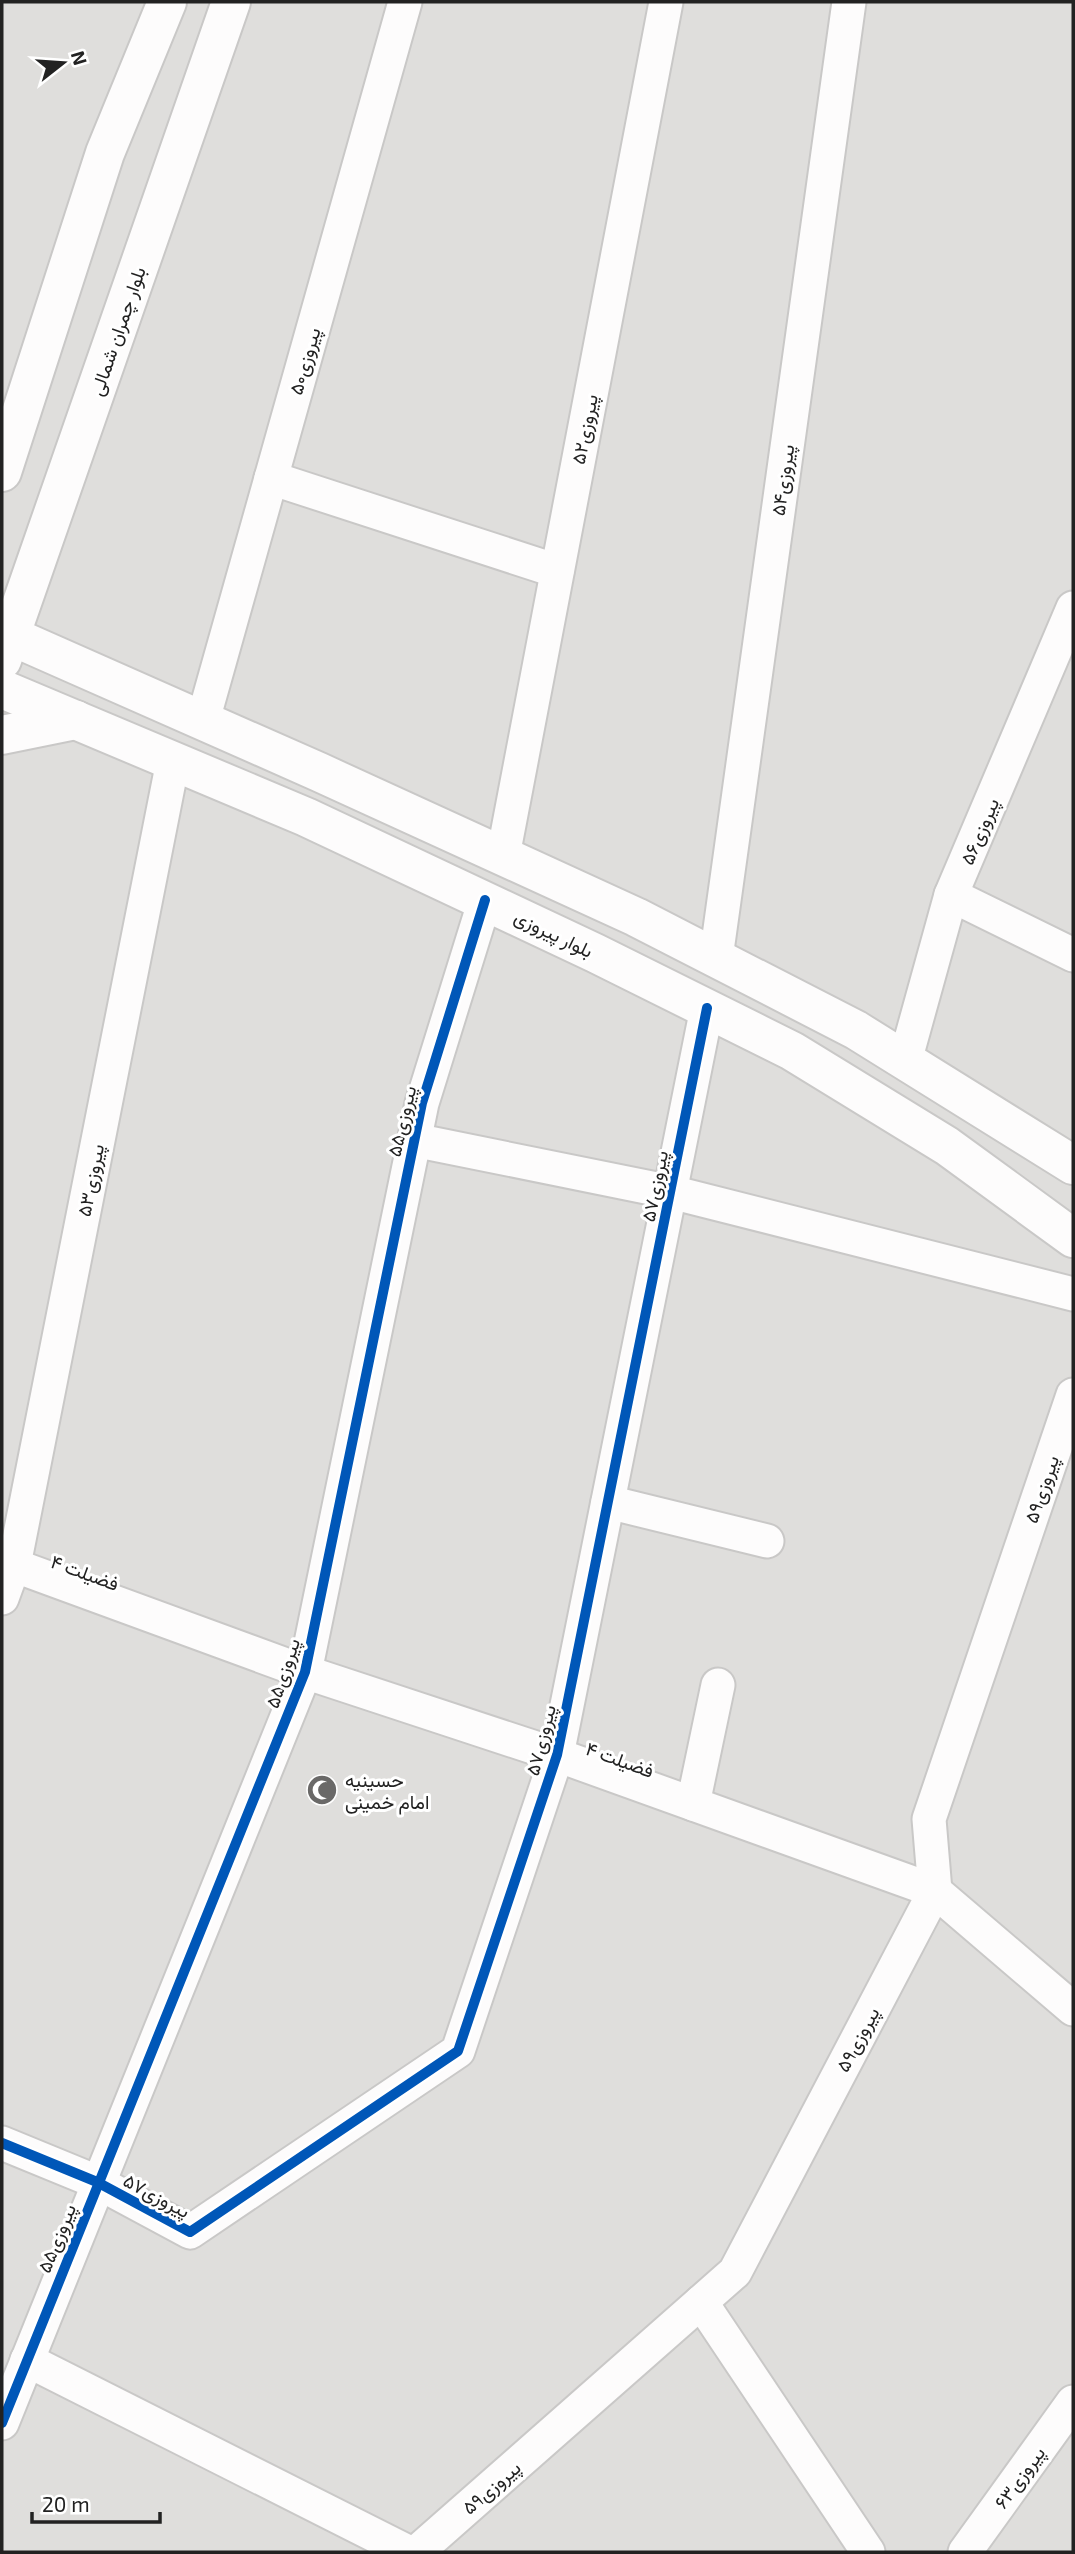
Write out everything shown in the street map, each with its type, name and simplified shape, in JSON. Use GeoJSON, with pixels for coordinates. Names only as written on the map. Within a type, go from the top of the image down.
{"type":"FeatureCollection","features":[{"type":"Feature","properties":{"kind":"street"},"geometry":{"type":"LineString","coordinates":[[2,472],[105,153],[167,2]]}},
{"type":"Feature","properties":{"kind":"street","name":"بلوار چمران شمالی"},"geometry":{"type":"LineString","coordinates":[[5,643],[231,2]]}},
{"type":"Feature","properties":{"kind":"street","name":"پیروزی۵۰"},"geometry":{"type":"LineString","coordinates":[[203,720],[405,2]]}},
{"type":"Feature","properties":{"kind":"street","name":"پیروزی۵۲"},"geometry":{"type":"LineString","coordinates":[[503,856],[666,2]]}},
{"type":"Feature","properties":{"kind":"street","name":"پیروزی۵۴"},"geometry":{"type":"LineString","coordinates":[[716,958],[849,2]]}},
{"type":"Feature","properties":{"kind":"street"},"geometry":{"type":"LineString","coordinates":[[271,478],[557,571]]}},
{"type":"Feature","properties":{"kind":"street","name":"پیروزی۵۶"},"geometry":{"type":"LineString","coordinates":[[905,1061],[951,895],[1073,608]]}},
{"type":"Feature","properties":{"kind":"street"},"geometry":{"type":"LineString","coordinates":[[5,643],[203,720],[636,917],[856,1030],[1073,1165]]}},
{"type":"Feature","properties":{"kind":"street","name":"بلوار پیروزی"},"geometry":{"type":"LineString","coordinates":[[2,689],[306,817],[485,900],[792,1051],[947,1146],[1073,1238]]}},
{"type":"Feature","properties":{"kind":"street"},"geometry":{"type":"LineString","coordinates":[[2,736],[76,720]]}},
{"type":"Feature","properties":{"kind":"street","name":"پیروزی۵۳"},"geometry":{"type":"LineString","coordinates":[[2,1598],[173,761]]}},
{"type":"Feature","properties":{"kind":"street"},"geometry":{"type":"LineString","coordinates":[[951,895],[1073,955]]}},
{"type":"Feature","properties":{"kind":"street","name":"پیروزی۵۵"},"geometry":{"type":"LineString","coordinates":[[2,2423],[305,1672],[422,1103],[485,900]]}},
{"type":"Feature","properties":{"kind":"street","name":"پیروزی۵۷"},"geometry":{"type":"LineString","coordinates":[[97,2182],[190,2232],[458,2051],[557,1755],[707,1008]]}},
{"type":"Feature","properties":{"kind":"street"},"geometry":{"type":"LineString","coordinates":[[414,1140],[671,1192],[1073,1294]]}},
{"type":"Feature","properties":{"kind":"street","name":"پیروزی۵۹"},"geometry":{"type":"LineString","coordinates":[[417,2552],[735,2272],[935,1891],[929,1819],[1073,1395]]}},
{"type":"Feature","properties":{"kind":"street"},"geometry":{"type":"LineString","coordinates":[[608,1502],[767,1541]]}},
{"type":"Feature","properties":{"kind":"street","name":"فضیلت ۴"},"geometry":{"type":"LineString","coordinates":[[8,1563],[305,1672],[557,1755],[935,1891],[1073,2009]]}},
{"type":"Feature","properties":{"kind":"street"},"geometry":{"type":"LineString","coordinates":[[693,1804],[718,1685]]}},
{"type":"Feature","properties":{"kind":"street"},"geometry":{"type":"LineString","coordinates":[[2,2143],[97,2182]]}},
{"type":"Feature","properties":{"kind":"street"},"geometry":{"type":"LineString","coordinates":[[701,2302],[868,2552]]}},
{"type":"Feature","properties":{"kind":"street"},"geometry":{"type":"LineString","coordinates":[[27,2360],[408,2552]]}},
{"type":"Feature","properties":{"kind":"street","name":"پیروزی۶۳"},"geometry":{"type":"LineString","coordinates":[[965,2552],[1073,2402]]}},
{"type":"Feature","properties":{"kind":"shaded area"},"geometry":{"type":"Polygon","coordinates":[[[2,2],[1073,2],[1073,2552],[2,2552],[2,2]]]}},
{"type":"Feature","properties":{"kind":"cycle path"},"geometry":{"type":"LineString","coordinates":[[2,2423],[305,1672],[422,1103],[485,900]]}},
{"type":"Feature","properties":{"kind":"cycle path"},"geometry":{"type":"LineString","coordinates":[[2,2143],[97,2182],[190,2232],[458,2051],[557,1755],[707,1008]]}},
{"type":"Feature","properties":{"kind":"place","name":"حسینیه امام خمینی"},"geometry":{"type":"Point","coordinates":[322,1790]}}]}
